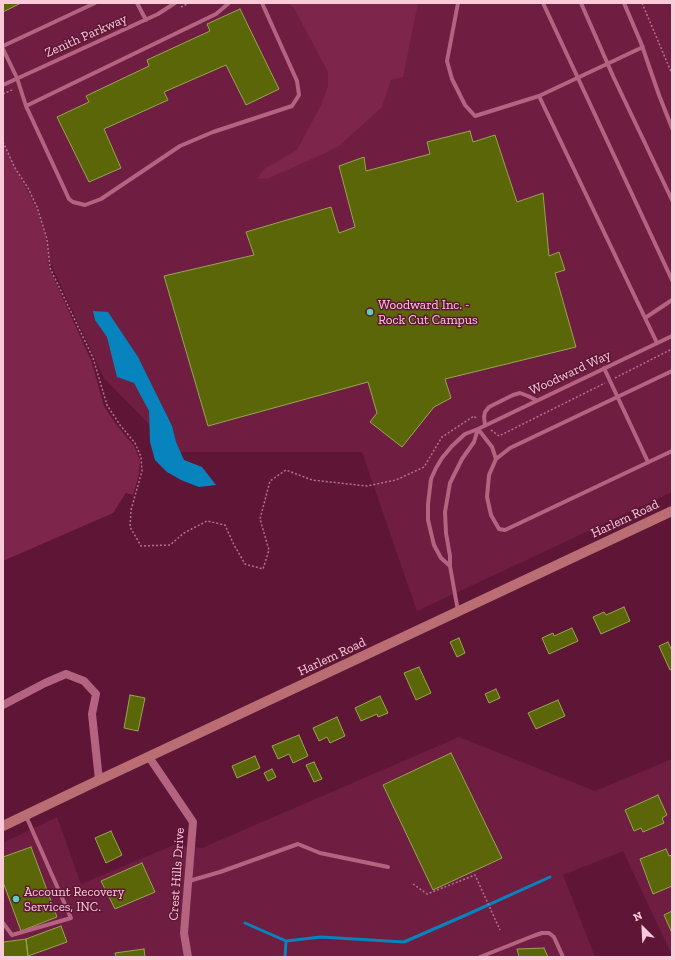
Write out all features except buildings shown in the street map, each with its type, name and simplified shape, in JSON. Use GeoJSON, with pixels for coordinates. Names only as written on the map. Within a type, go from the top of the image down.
{"type":"FeatureCollection","features":[{"type":"Feature","properties":{"kind":"main road","name":"Harlem Road"},"geometry":{"type":"LineString","coordinates":[[3,826],[672,511]]}},
{"type":"Feature","properties":{"kind":"street"},"geometry":{"type":"LineString","coordinates":[[3,705],[44,683],[66,674],[84,681],[96,694],[92,714],[98,780]]}},
{"type":"Feature","properties":{"kind":"street","name":"Crest Hills Drive"},"geometry":{"type":"LineString","coordinates":[[149,757],[193,822],[184,933],[188,957]]}},
{"type":"Feature","properties":{"kind":"lane"},"geometry":{"type":"LineString","coordinates":[[3,46],[95,3]]}},
{"type":"Feature","properties":{"kind":"lane"},"geometry":{"type":"LineString","coordinates":[[137,3],[146,20]]}},
{"type":"Feature","properties":{"kind":"lane","name":"Zenith Parkway"},"geometry":{"type":"LineString","coordinates":[[3,85],[146,20],[175,3]]}},
{"type":"Feature","properties":{"kind":"lane"},"geometry":{"type":"LineString","coordinates":[[26,106],[216,14],[229,3]]}},
{"type":"Feature","properties":{"kind":"lane"},"geometry":{"type":"LineString","coordinates":[[3,49],[17,78],[26,106],[69,199],[73,202],[85,205],[100,199],[180,146],[213,132],[292,106],[299,95],[297,81],[262,3]]}},
{"type":"Feature","properties":{"kind":"lane"},"geometry":{"type":"LineString","coordinates":[[458,3],[447,61],[452,79],[465,105],[475,116],[539,96],[643,47]]}},
{"type":"Feature","properties":{"kind":"lane"},"geometry":{"type":"LineString","coordinates":[[543,3],[672,280]]}},
{"type":"Feature","properties":{"kind":"lane"},"geometry":{"type":"LineString","coordinates":[[581,3],[672,200]]}},
{"type":"Feature","properties":{"kind":"lane"},"geometry":{"type":"LineString","coordinates":[[624,3],[643,47],[658,95],[672,128]]}},
{"type":"Feature","properties":{"kind":"lane"},"geometry":{"type":"LineString","coordinates":[[539,96],[657,343]]}},
{"type":"Feature","properties":{"kind":"lane"},"geometry":{"type":"LineString","coordinates":[[645,318],[672,300]]}},
{"type":"Feature","properties":{"kind":"lane","name":"Woodward Way"},"geometry":{"type":"LineString","coordinates":[[450,566],[441,558],[434,545],[428,520],[429,491],[434,474],[442,458],[452,446],[465,434],[672,336]]}},
{"type":"Feature","properties":{"kind":"lane"},"geometry":{"type":"LineString","coordinates":[[604,368],[648,462]]}},
{"type":"Feature","properties":{"kind":"lane"},"geometry":{"type":"LineString","coordinates":[[672,371],[510,448],[496,459],[489,475],[487,497],[491,515],[499,529],[505,530],[672,451]]}},
{"type":"Feature","properties":{"kind":"lane"},"geometry":{"type":"LineString","coordinates":[[485,425],[485,412],[489,407],[513,395],[520,393],[536,400]]}},
{"type":"Feature","properties":{"kind":"lane"},"geometry":{"type":"LineString","coordinates":[[478,429],[492,447],[496,459]]}},
{"type":"Feature","properties":{"kind":"lane"},"geometry":{"type":"LineString","coordinates":[[458,612],[450,566],[445,522],[446,498],[456,470],[474,442],[478,429]]}},
{"type":"Feature","properties":{"kind":"lane"},"geometry":{"type":"LineString","coordinates":[[3,923],[12,935],[71,918],[26,816]]}},
{"type":"Feature","properties":{"kind":"lane"},"geometry":{"type":"LineString","coordinates":[[188,881],[220,872],[298,844],[320,853],[388,867]]}},
{"type":"Feature","properties":{"kind":"lane"},"geometry":{"type":"LineString","coordinates":[[480,957],[542,933],[549,933],[554,937],[563,957]]}},
{"type":"Feature","properties":{"kind":"path"},"geometry":{"type":"LineString","coordinates":[[642,3],[672,74]]}},
{"type":"Feature","properties":{"kind":"path"},"geometry":{"type":"LineString","coordinates":[[3,142],[6,151],[28,188],[37,207],[47,239],[50,268],[93,358],[107,405],[120,425],[135,443],[141,457],[142,471],[131,510],[130,528],[141,546],[170,545],[184,533],[207,521],[213,522],[225,525],[245,564],[263,569],[269,550],[260,520],[270,481],[286,470],[312,480],[367,486],[396,480],[424,467],[442,437],[474,416],[498,436],[672,349]]}},
{"type":"Feature","properties":{"kind":"path"},"geometry":{"type":"LineString","coordinates":[[413,884],[427,894],[474,875],[500,930]]}},
{"type":"Feature","properties":{"kind":"shaded area"},"geometry":{"type":"Polygon","coordinates":[[[3,3],[672,3],[672,492],[417,611],[362,452],[176,452],[104,378],[3,162],[3,3]]]}},
{"type":"Feature","properties":{"kind":"shaded area"},"geometry":{"type":"Polygon","coordinates":[[[288,3],[418,3],[403,77],[391,80],[382,107],[339,146],[269,178],[257,179],[264,169],[297,150],[321,105],[328,87],[328,72],[294,8],[288,3]]]}},
{"type":"Feature","properties":{"kind":"shaded area"},"geometry":{"type":"Polygon","coordinates":[[[3,145],[37,210],[46,240],[49,268],[91,360],[104,406],[115,423],[134,446],[140,460],[139,474],[133,495],[126,493],[113,513],[3,561],[3,145]]]}},
{"type":"Feature","properties":{"kind":"shaded area"},"geometry":{"type":"Polygon","coordinates":[[[459,737],[595,791],[672,759],[672,955],[623,851],[563,875],[595,957],[3,957],[3,843],[57,817],[81,884],[174,845],[202,848],[459,737]]]}},
{"type":"Feature","properties":{"kind":"water"},"geometry":{"type":"Polygon","coordinates":[[[93,311],[108,312],[138,357],[172,426],[176,442],[184,460],[202,467],[216,485],[199,487],[181,480],[167,472],[155,460],[150,442],[149,411],[134,383],[117,377],[107,337],[95,320],[93,311]]]}},
{"type":"Feature","properties":{"kind":"waterway"},"geometry":{"type":"LineString","coordinates":[[245,923],[286,941],[321,937],[404,942],[550,877]]}},
{"type":"Feature","properties":{"kind":"waterway"},"geometry":{"type":"LineString","coordinates":[[285,957],[286,941]]}},
{"type":"Feature","properties":{"kind":"place","name":"Woodward Inc. - Rock Cut Campus"},"geometry":{"type":"Point","coordinates":[370,312]}},
{"type":"Feature","properties":{"kind":"place","name":"Account Recovery Services, INC."},"geometry":{"type":"Point","coordinates":[16,899]}}]}
